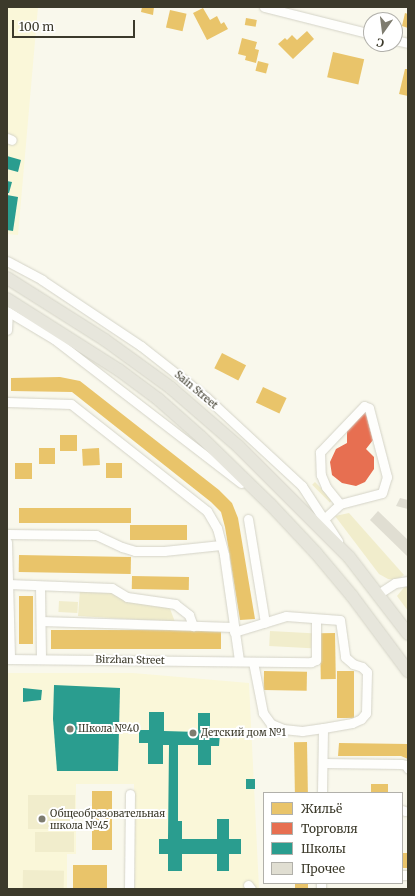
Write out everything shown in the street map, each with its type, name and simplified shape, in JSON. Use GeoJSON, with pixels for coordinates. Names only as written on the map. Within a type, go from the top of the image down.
{"type":"FeatureCollection","features":[{"type":"Feature","properties":{"kind":"main road","name":"Sain Street"},"geometry":{"type":"LineString","coordinates":[[7,278],[105,340],[170,388],[238,446],[349,557],[408,634]]}},
{"type":"Feature","properties":{"kind":"main road"},"geometry":{"type":"LineString","coordinates":[[7,299],[100,358],[158,400],[201,436],[270,504],[316,553],[352,596],[408,671]]}},
{"type":"Feature","properties":{"kind":"street"},"geometry":{"type":"LineString","coordinates":[[264,7],[363,32]]}},
{"type":"Feature","properties":{"kind":"street","name":"Sain Street"},"geometry":{"type":"LineString","coordinates":[[7,261],[42,280],[141,346],[206,398],[302,486],[349,557]]}},
{"type":"Feature","properties":{"kind":"street"},"geometry":{"type":"LineString","coordinates":[[7,311],[54,339],[270,504]]}},
{"type":"Feature","properties":{"kind":"street"},"geometry":{"type":"LineString","coordinates":[[7,311],[7,330]]}},
{"type":"Feature","properties":{"kind":"street"},"geometry":{"type":"LineString","coordinates":[[7,402],[71,404],[206,511],[217,528],[221,545],[239,662]]}},
{"type":"Feature","properties":{"kind":"street"},"geometry":{"type":"LineString","coordinates":[[324,519],[340,504],[382,493],[387,477],[369,408],[364,406],[320,452],[321,475],[326,487],[340,504]]}},
{"type":"Feature","properties":{"kind":"street"},"geometry":{"type":"LineString","coordinates":[[248,519],[265,623]]}},
{"type":"Feature","properties":{"kind":"street"},"geometry":{"type":"LineString","coordinates":[[7,534],[96,535],[122,547],[135,551],[164,551],[221,545]]}},
{"type":"Feature","properties":{"kind":"street"},"geometry":{"type":"LineString","coordinates":[[7,542],[8,659]]}},
{"type":"Feature","properties":{"kind":"street"},"geometry":{"type":"LineString","coordinates":[[378,594],[395,583],[408,581]]}},
{"type":"Feature","properties":{"kind":"street"},"geometry":{"type":"LineString","coordinates":[[8,584],[112,588],[127,597],[175,604],[189,615],[193,626]]}},
{"type":"Feature","properties":{"kind":"street"},"geometry":{"type":"LineString","coordinates":[[40,586],[41,660]]}},
{"type":"Feature","properties":{"kind":"street"},"geometry":{"type":"LineString","coordinates":[[40,621],[193,626],[234,629],[265,623],[293,615],[316,620],[340,620],[345,657],[353,664],[362,666],[367,672],[366,713],[352,723],[302,731],[283,729],[271,724],[263,713],[253,662]]}},
{"type":"Feature","properties":{"kind":"street","name":"Birzhan Street"},"geometry":{"type":"LineString","coordinates":[[8,659],[304,662],[316,660],[316,620]]}},
{"type":"Feature","properties":{"kind":"street"},"geometry":{"type":"LineString","coordinates":[[322,792],[323,728]]}},
{"type":"Feature","properties":{"kind":"street"},"geometry":{"type":"LineString","coordinates":[[323,762],[401,764],[406,765],[408,769]]}},
{"type":"Feature","properties":{"kind":"street"},"geometry":{"type":"LineString","coordinates":[[129,889],[130,794]]}},
{"type":"Feature","properties":{"kind":"shaded area"},"geometry":{"type":"Polygon","coordinates":[[[7,7],[38,7],[18,235],[7,234],[7,7]]]}},
{"type":"Feature","properties":{"kind":"shaded area"},"geometry":{"type":"Polygon","coordinates":[[[315,482],[333,500],[330,503],[312,485],[315,482]]]}},
{"type":"Feature","properties":{"kind":"shaded area"},"geometry":{"type":"Polygon","coordinates":[[[349,513],[404,575],[396,580],[388,579],[379,574],[335,516],[349,513]]]}},
{"type":"Feature","properties":{"kind":"shaded area"},"geometry":{"type":"Polygon","coordinates":[[[406,585],[408,585],[408,611],[397,596],[406,585]]]}},
{"type":"Feature","properties":{"kind":"shaded area"},"geometry":{"type":"Polygon","coordinates":[[[80,590],[111,592],[169,606],[175,622],[78,616],[80,590]]]}},
{"type":"Feature","properties":{"kind":"shaded area"},"geometry":{"type":"Polygon","coordinates":[[[59,601],[78,602],[77,613],[58,612],[59,601]]]}},
{"type":"Feature","properties":{"kind":"shaded area"},"geometry":{"type":"Polygon","coordinates":[[[270,631],[312,633],[311,648],[269,646],[270,631]]]}},
{"type":"Feature","properties":{"kind":"shaded area"},"geometry":{"type":"Polygon","coordinates":[[[7,673],[133,673],[249,683],[259,889],[135,889],[134,784],[76,784],[76,854],[67,854],[67,889],[7,889],[7,673]]]}},
{"type":"Feature","properties":{"kind":"shaded area"},"geometry":{"type":"Polygon","coordinates":[[[28,795],[75,795],[75,829],[28,829],[28,795]]]}},
{"type":"Feature","properties":{"kind":"shaded area"},"geometry":{"type":"Polygon","coordinates":[[[35,832],[74,832],[74,852],[35,852],[35,832]]]}},
{"type":"Feature","properties":{"kind":"shaded area"},"geometry":{"type":"Polygon","coordinates":[[[23,870],[64,871],[64,889],[23,889],[23,870]]]}},
{"type":"Feature","properties":{"kind":"building: Жильё"},"geometry":{"type":"Polygon","coordinates":[[[142,7],[154,7],[153,15],[141,12],[142,7]]]}},
{"type":"Feature","properties":{"kind":"building: Жильё"},"geometry":{"type":"Polygon","coordinates":[[[203,8],[210,20],[217,16],[221,24],[224,22],[228,29],[207,40],[193,13],[203,8]]]}},
{"type":"Feature","properties":{"kind":"building: Жильё"},"geometry":{"type":"Polygon","coordinates":[[[170,10],[187,14],[183,31],[166,28],[170,10]]]}},
{"type":"Feature","properties":{"kind":"building: Жильё"},"geometry":{"type":"Polygon","coordinates":[[[405,13],[408,14],[408,28],[403,26],[405,13]]]}},
{"type":"Feature","properties":{"kind":"building: Жильё"},"geometry":{"type":"Polygon","coordinates":[[[246,18],[257,20],[256,27],[245,25],[246,18]]]}},
{"type":"Feature","properties":{"kind":"building: Жильё"},"geometry":{"type":"Polygon","coordinates":[[[307,31],[314,39],[293,59],[278,44],[285,38],[287,40],[292,35],[297,40],[307,31]]]}},
{"type":"Feature","properties":{"kind":"building: Жильё"},"geometry":{"type":"Polygon","coordinates":[[[242,38],[257,42],[255,49],[259,50],[256,63],[245,60],[246,56],[238,54],[242,38]]]}},
{"type":"Feature","properties":{"kind":"building: Жильё"},"geometry":{"type":"Polygon","coordinates":[[[333,52],[364,59],[358,85],[327,77],[333,52]]]}},
{"type":"Feature","properties":{"kind":"building: Жильё"},"geometry":{"type":"Polygon","coordinates":[[[258,61],[269,64],[266,74],[255,71],[258,61]]]}},
{"type":"Feature","properties":{"kind":"building: Жильё"},"geometry":{"type":"Polygon","coordinates":[[[405,69],[408,69],[408,96],[399,94],[405,69]]]}},
{"type":"Feature","properties":{"kind":"building: Жильё"},"geometry":{"type":"Polygon","coordinates":[[[222,353],[246,365],[238,380],[214,368],[222,353]]]}},
{"type":"Feature","properties":{"kind":"building: Жильё"},"geometry":{"type":"Polygon","coordinates":[[[60,377],[80,381],[219,490],[232,503],[238,518],[255,619],[240,620],[225,527],[221,512],[211,502],[72,392],[11,391],[11,378],[60,377]]]}},
{"type":"Feature","properties":{"kind":"building: Жильё"},"geometry":{"type":"Polygon","coordinates":[[[263,387],[287,398],[279,413],[256,402],[263,387]]]}},
{"type":"Feature","properties":{"kind":"building: Жильё"},"geometry":{"type":"Polygon","coordinates":[[[60,435],[77,435],[77,451],[60,451],[60,435]]]}},
{"type":"Feature","properties":{"kind":"building: Жильё"},"geometry":{"type":"Polygon","coordinates":[[[39,448],[55,448],[55,464],[39,464],[39,448]]]}},
{"type":"Feature","properties":{"kind":"building: Жильё"},"geometry":{"type":"Polygon","coordinates":[[[99,448],[100,465],[83,466],[82,449],[99,448]]]}},
{"type":"Feature","properties":{"kind":"building: Жильё"},"geometry":{"type":"Polygon","coordinates":[[[15,463],[32,463],[32,479],[15,479],[15,463]]]}},
{"type":"Feature","properties":{"kind":"building: Жильё"},"geometry":{"type":"Polygon","coordinates":[[[106,463],[122,463],[122,478],[106,478],[106,463]]]}},
{"type":"Feature","properties":{"kind":"building: Жильё"},"geometry":{"type":"Polygon","coordinates":[[[19,508],[131,508],[131,523],[19,523],[19,508]]]}},
{"type":"Feature","properties":{"kind":"building: Жильё"},"geometry":{"type":"Polygon","coordinates":[[[130,525],[187,525],[187,540],[130,540],[130,525]]]}},
{"type":"Feature","properties":{"kind":"building: Жильё"},"geometry":{"type":"Polygon","coordinates":[[[19,555],[131,557],[131,574],[19,572],[19,555]]]}},
{"type":"Feature","properties":{"kind":"building: Жильё"},"geometry":{"type":"Polygon","coordinates":[[[132,576],[189,577],[189,590],[132,589],[132,576]]]}},
{"type":"Feature","properties":{"kind":"building: Жильё"},"geometry":{"type":"Polygon","coordinates":[[[19,596],[33,596],[33,644],[19,644],[19,596]]]}},
{"type":"Feature","properties":{"kind":"building: Жильё"},"geometry":{"type":"Polygon","coordinates":[[[51,630],[221,630],[221,649],[51,649],[51,630]]]}},
{"type":"Feature","properties":{"kind":"building: Жильё"},"geometry":{"type":"Polygon","coordinates":[[[320,633],[335,633],[336,679],[321,679],[320,633]]]}},
{"type":"Feature","properties":{"kind":"building: Жильё"},"geometry":{"type":"Polygon","coordinates":[[[264,671],[307,672],[307,691],[264,690],[264,671]]]}},
{"type":"Feature","properties":{"kind":"building: Жильё"},"geometry":{"type":"Polygon","coordinates":[[[337,671],[354,671],[354,718],[337,718],[337,671]]]}},
{"type":"Feature","properties":{"kind":"building: Жильё"},"geometry":{"type":"Polygon","coordinates":[[[294,742],[307,742],[308,792],[295,792],[294,742]]]}},
{"type":"Feature","properties":{"kind":"building: Жильё"},"geometry":{"type":"Polygon","coordinates":[[[339,743],[408,744],[408,759],[401,756],[338,756],[339,743]]]}},
{"type":"Feature","properties":{"kind":"building: Жильё"},"geometry":{"type":"Polygon","coordinates":[[[371,784],[388,784],[388,792],[371,792],[371,784]]]}},
{"type":"Feature","properties":{"kind":"building: Жильё"},"geometry":{"type":"Polygon","coordinates":[[[92,791],[112,791],[112,850],[92,850],[92,791]]]}},
{"type":"Feature","properties":{"kind":"building: Жильё"},"geometry":{"type":"Polygon","coordinates":[[[403,853],[408,853],[408,868],[403,868],[403,853]]]}},
{"type":"Feature","properties":{"kind":"building: Жильё"},"geometry":{"type":"Polygon","coordinates":[[[73,865],[107,865],[107,889],[73,889],[73,865]]]}},
{"type":"Feature","properties":{"kind":"building: Жильё"},"geometry":{"type":"Polygon","coordinates":[[[295,884],[308,884],[308,889],[295,889],[295,884]]]}},
{"type":"Feature","properties":{"kind":"building: Торговля"},"geometry":{"type":"Polygon","coordinates":[[[365,410],[373,440],[366,449],[374,457],[374,469],[365,482],[356,486],[342,483],[332,475],[330,462],[336,449],[347,443],[347,430],[365,410]]]}},
{"type":"Feature","properties":{"kind":"building: Школы"},"geometry":{"type":"Polygon","coordinates":[[[7,156],[21,160],[18,172],[7,169],[7,156]]]}},
{"type":"Feature","properties":{"kind":"building: Школы"},"geometry":{"type":"Polygon","coordinates":[[[7,181],[12,182],[9,193],[7,193],[7,181]]]}},
{"type":"Feature","properties":{"kind":"building: Школы"},"geometry":{"type":"Polygon","coordinates":[[[7,195],[18,197],[13,231],[7,230],[7,195]]]}},
{"type":"Feature","properties":{"kind":"building: Школы"},"geometry":{"type":"Polygon","coordinates":[[[54,685],[120,688],[118,771],[57,771],[53,719],[54,685]]]}},
{"type":"Feature","properties":{"kind":"building: Школы"},"geometry":{"type":"Polygon","coordinates":[[[23,688],[42,690],[41,700],[23,702],[23,688]]]}},
{"type":"Feature","properties":{"kind":"building: Школы"},"geometry":{"type":"Polygon","coordinates":[[[149,712],[164,712],[164,731],[198,732],[198,713],[210,713],[210,733],[220,733],[219,746],[211,746],[211,765],[198,765],[198,745],[178,745],[178,821],[182,821],[182,839],[217,839],[217,819],[229,819],[229,839],[241,839],[241,854],[229,854],[229,871],[217,871],[217,854],[182,854],[182,871],[168,871],[168,854],[159,854],[159,839],[168,839],[169,745],[163,745],[163,764],[148,764],[148,743],[139,743],[139,730],[149,730],[149,712]]]}},
{"type":"Feature","properties":{"kind":"building: Школы"},"geometry":{"type":"Polygon","coordinates":[[[246,779],[255,779],[255,789],[246,789],[246,779]]]}},
{"type":"Feature","properties":{"kind":"building: Прочее"},"geometry":{"type":"Polygon","coordinates":[[[400,498],[408,500],[408,509],[396,506],[400,498]]]}},
{"type":"Feature","properties":{"kind":"building: Прочее"},"geometry":{"type":"Polygon","coordinates":[[[378,511],[408,540],[408,557],[370,520],[378,511]]]}},
{"type":"Feature","properties":{"kind":"place","name":"Школа №40"},"geometry":{"type":"Point","coordinates":[70,729]}},
{"type":"Feature","properties":{"kind":"place","name":"Детский дом №1"},"geometry":{"type":"Point","coordinates":[193,733]}},
{"type":"Feature","properties":{"kind":"place","name":"Общеобразовательная школа №45"},"geometry":{"type":"Point","coordinates":[42,819]}}]}
